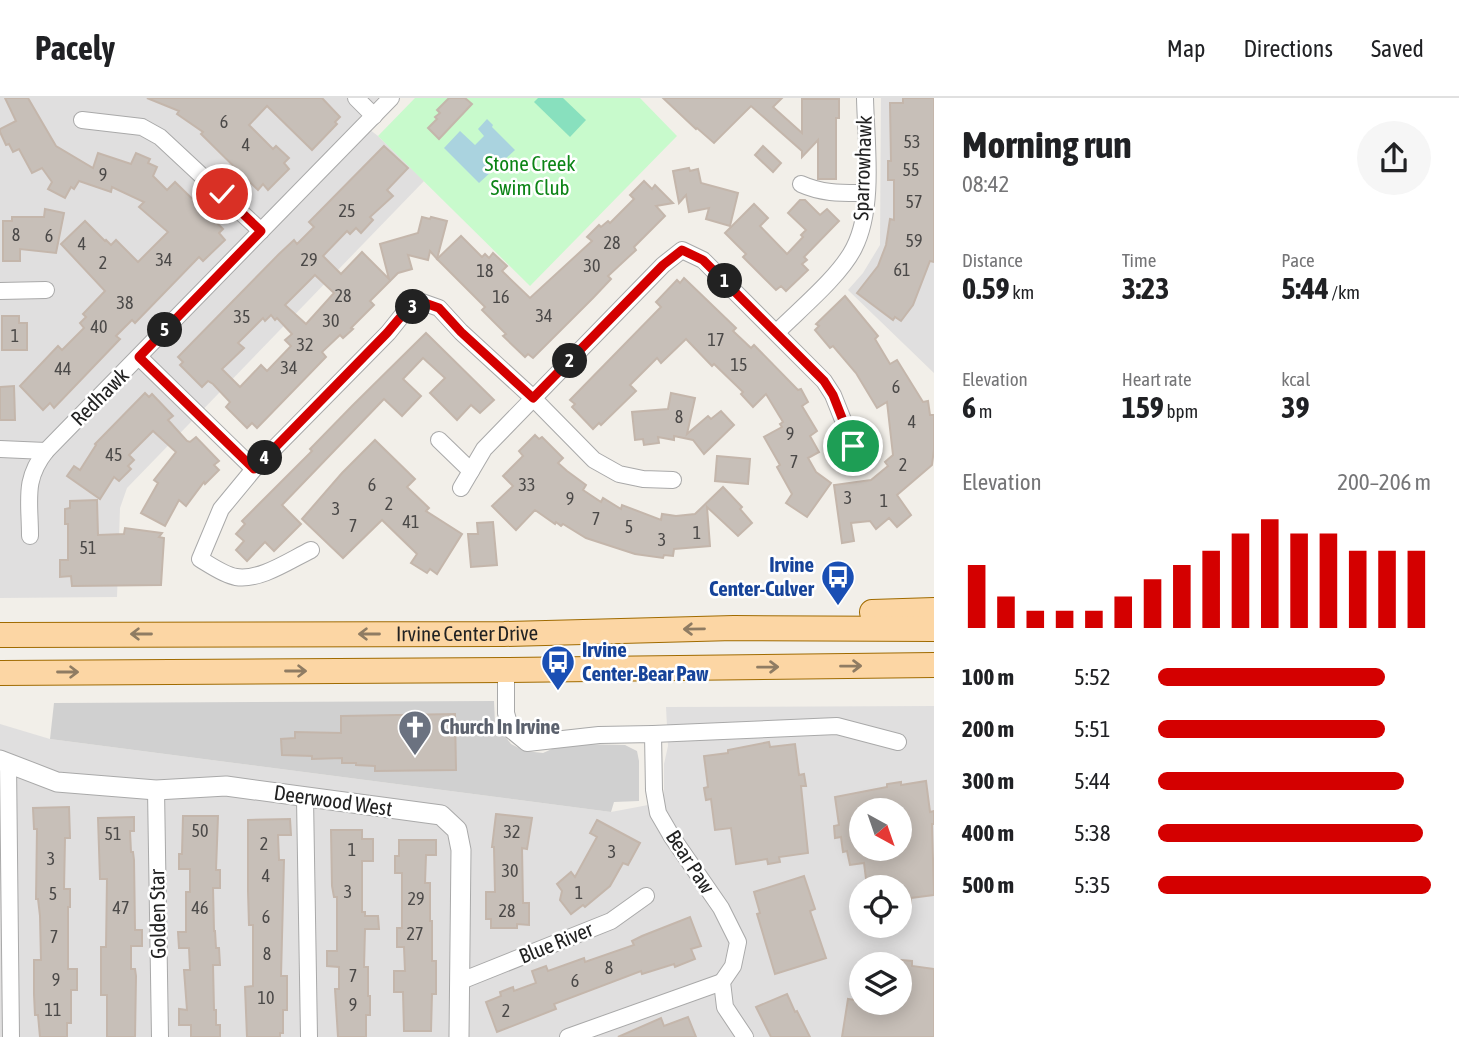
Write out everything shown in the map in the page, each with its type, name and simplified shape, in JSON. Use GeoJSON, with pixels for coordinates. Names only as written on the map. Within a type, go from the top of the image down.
{"type":"FeatureCollection","features":[{"type":"Feature","properties":{"kind":"main road"},"geometry":{"type":"LineString","coordinates":[[734,628],[750,614],[934,610]]}},
{"type":"Feature","properties":{"kind":"main road","name":"Irvine Center Drive"},"geometry":{"type":"LineString","coordinates":[[0,635],[504,634],[734,628],[934,629]]}},
{"type":"Feature","properties":{"kind":"main road","name":"Irvine Center Drive"},"geometry":{"type":"LineString","coordinates":[[0,673],[934,665]]}},
{"type":"Feature","properties":{"kind":"main road"},"geometry":{"type":"LineString","coordinates":[[895,666],[922,680],[934,680]]}},
{"type":"Feature","properties":{"kind":"street"},"geometry":{"type":"LineString","coordinates":[[356,98],[374,116]]}},
{"type":"Feature","properties":{"kind":"street","name":"Redhawk"},"geometry":{"type":"LineString","coordinates":[[30,536],[30,478],[46,451],[391,98]]}},
{"type":"Feature","properties":{"kind":"street","name":"Sparrowhawk"},"geometry":{"type":"LineString","coordinates":[[777,332],[837,271],[854,249],[863,225],[866,193],[865,98]]}},
{"type":"Feature","properties":{"kind":"street"},"geometry":{"type":"LineString","coordinates":[[82,120],[142,127],[160,137],[261,231]]}},
{"type":"Feature","properties":{"kind":"street"},"geometry":{"type":"LineString","coordinates":[[801,184],[815,191],[866,193]]}},
{"type":"Feature","properties":{"kind":"street"},"geometry":{"type":"LineString","coordinates":[[461,488],[484,449],[663,265],[682,250],[703,260],[824,381],[833,395],[853,446]]}},
{"type":"Feature","properties":{"kind":"street"},"geometry":{"type":"LineString","coordinates":[[0,291],[46,290]]}},
{"type":"Feature","properties":{"kind":"street"},"geometry":{"type":"LineString","coordinates":[[311,550],[262,573],[248,576],[235,577],[200,559],[221,509],[254,469],[404,313],[422,302],[439,308],[594,460],[618,474],[643,479],[673,480]]}},
{"type":"Feature","properties":{"kind":"street"},"geometry":{"type":"LineString","coordinates":[[139,357],[254,469]]}},
{"type":"Feature","properties":{"kind":"street"},"geometry":{"type":"LineString","coordinates":[[439,440],[471,471]]}},
{"type":"Feature","properties":{"kind":"street"},"geometry":{"type":"LineString","coordinates":[[0,449],[46,451]]}},
{"type":"Feature","properties":{"kind":"street"},"geometry":{"type":"LineString","coordinates":[[506,670],[506,713],[510,730],[527,743],[599,735],[837,726],[898,742]]}},
{"type":"Feature","properties":{"kind":"street","name":"Bear Paw"},"geometry":{"type":"LineString","coordinates":[[653,734],[654,790],[658,813],[720,908],[738,942],[733,966],[722,982]]}},
{"type":"Feature","properties":{"kind":"street"},"geometry":{"type":"LineString","coordinates":[[4,762],[12,1037]]}},
{"type":"Feature","properties":{"kind":"street","name":"Deerwood West"},"geometry":{"type":"LineString","coordinates":[[4,762],[57,782],[156,790],[226,786],[441,815],[457,830],[461,850],[459,1037]]}},
{"type":"Feature","properties":{"kind":"street","name":"Golden Star"},"geometry":{"type":"LineString","coordinates":[[156,790],[160,1037]]}},
{"type":"Feature","properties":{"kind":"street"},"geometry":{"type":"LineString","coordinates":[[305,797],[309,1037]]}},
{"type":"Feature","properties":{"kind":"street","name":"Blue River"},"geometry":{"type":"LineString","coordinates":[[461,981],[611,921],[646,896]]}},
{"type":"Feature","properties":{"kind":"street"},"geometry":{"type":"LineString","coordinates":[[568,1037],[722,982],[725,1007],[745,1037]]}},
{"type":"Feature","properties":{"kind":"shaded area"},"geometry":{"type":"Polygon","coordinates":[[[0,98],[378,98],[357,120],[378,136],[424,181],[127,488],[120,508],[117,597],[0,598],[0,98]]]}},
{"type":"Feature","properties":{"kind":"shaded area"},"geometry":{"type":"Polygon","coordinates":[[[881,98],[934,98],[934,373],[848,290],[863,273],[880,245],[881,98]]]}},
{"type":"Feature","properties":{"kind":"shaded area","name":"Church In Irvine"},"geometry":{"type":"Polygon","coordinates":[[[494,701],[495,723],[511,744],[525,751],[543,753],[563,744],[580,744],[625,745],[637,751],[639,801],[614,802],[611,812],[50,739],[54,703],[494,701]]]}},
{"type":"Feature","properties":{"kind":"shaded area"},"geometry":{"type":"Polygon","coordinates":[[[934,706],[934,1037],[0,1037],[0,724],[50,739],[611,812],[664,802],[664,764],[668,746],[666,707],[934,706]]]}},
{"type":"Feature","properties":{"kind":"green space","name":"Stone Creek Swim Club"},"geometry":{"type":"Polygon","coordinates":[[[415,98],[640,98],[677,136],[530,286],[378,136],[415,98]]]}},
{"type":"Feature","properties":{"kind":"green space"},"geometry":{"type":"Polygon","coordinates":[[[538,98],[563,98],[586,120],[570,137],[534,102],[538,98]]]}},
{"type":"Feature","properties":{"kind":"water"},"geometry":{"type":"Polygon","coordinates":[[[487,119],[515,150],[479,183],[444,148],[460,131],[475,145],[484,136],[478,129],[487,119]]]}},
{"type":"Feature","properties":{"kind":"building"},"geometry":{"type":"Polygon","coordinates":[[[5,98],[28,98],[56,146],[93,168],[98,153],[131,164],[136,153],[150,159],[148,163],[157,167],[153,176],[167,190],[175,182],[223,229],[219,233],[225,240],[203,261],[199,257],[135,323],[132,320],[116,336],[120,339],[54,408],[50,403],[43,410],[20,386],[58,346],[62,350],[84,328],[80,323],[86,317],[83,314],[105,291],[61,244],[85,221],[111,245],[116,240],[138,262],[168,232],[139,207],[144,202],[112,187],[111,192],[79,181],[74,189],[71,187],[65,198],[48,189],[52,182],[42,168],[32,173],[19,149],[13,152],[9,144],[6,145],[0,129],[16,121],[5,98]]]}},
{"type":"Feature","properties":{"kind":"building"},"geometry":{"type":"Polygon","coordinates":[[[147,98],[322,98],[340,117],[335,122],[337,124],[312,150],[267,106],[249,125],[273,149],[276,146],[289,158],[284,163],[289,169],[268,190],[263,184],[258,190],[201,134],[203,132],[177,114],[179,111],[147,98]]]}},
{"type":"Feature","properties":{"kind":"building"},"geometry":{"type":"Polygon","coordinates":[[[449,98],[465,98],[472,104],[439,139],[428,128],[440,113],[437,110],[449,98]]]}},
{"type":"Feature","properties":{"kind":"building"},"geometry":{"type":"Polygon","coordinates":[[[663,98],[782,98],[773,107],[802,133],[802,99],[839,99],[839,118],[836,118],[836,179],[818,179],[818,140],[802,157],[802,151],[751,106],[714,143],[663,98]]]}},
{"type":"Feature","properties":{"kind":"building"},"geometry":{"type":"Polygon","coordinates":[[[903,98],[934,98],[934,262],[930,261],[913,305],[901,321],[895,317],[893,320],[857,293],[878,266],[886,245],[890,219],[894,220],[894,180],[888,180],[888,161],[891,161],[890,103],[903,103],[903,98]]]}},
{"type":"Feature","properties":{"kind":"building"},"geometry":{"type":"Polygon","coordinates":[[[384,146],[408,168],[387,190],[393,196],[370,217],[373,220],[361,233],[356,228],[350,234],[347,231],[323,256],[341,274],[362,252],[389,279],[380,244],[418,233],[422,217],[447,221],[437,259],[430,251],[428,260],[408,255],[412,269],[398,273],[370,301],[374,305],[351,328],[353,329],[343,338],[340,335],[322,352],[326,357],[257,428],[252,423],[247,428],[226,407],[230,402],[213,384],[208,381],[202,387],[180,365],[183,362],[178,357],[279,254],[294,240],[297,244],[314,227],[309,222],[384,146]],[[315,275],[285,305],[306,324],[334,293],[315,275]],[[271,315],[265,321],[263,318],[238,343],[244,348],[222,369],[240,387],[261,365],[267,371],[291,346],[285,340],[292,334],[271,315]]]}},
{"type":"Feature","properties":{"kind":"building"},"geometry":{"type":"Polygon","coordinates":[[[763,146],[781,163],[773,172],[755,155],[763,146]]]}},
{"type":"Feature","properties":{"kind":"building"},"geometry":{"type":"Polygon","coordinates":[[[689,168],[690,171],[698,169],[701,183],[738,193],[730,226],[706,219],[709,208],[689,212],[686,195],[679,203],[673,171],[689,168]]]}},
{"type":"Feature","properties":{"kind":"building"},"geometry":{"type":"Polygon","coordinates":[[[644,181],[652,189],[655,185],[673,203],[656,206],[665,216],[634,247],[636,250],[608,276],[611,279],[533,358],[528,354],[525,357],[503,336],[506,334],[482,310],[485,307],[437,259],[461,236],[482,257],[485,254],[489,258],[493,253],[507,266],[502,271],[530,298],[592,241],[587,237],[599,225],[601,227],[608,221],[610,223],[634,199],[630,195],[644,181]]]}},
{"type":"Feature","properties":{"kind":"building"},"geometry":{"type":"Polygon","coordinates":[[[800,200],[805,200],[820,215],[827,209],[839,221],[804,257],[807,260],[802,264],[808,270],[786,291],[781,286],[776,290],[743,257],[746,254],[725,233],[754,204],[768,218],[760,226],[787,254],[806,230],[788,213],[800,200]]]}},
{"type":"Feature","properties":{"kind":"building"},"geometry":{"type":"Polygon","coordinates":[[[45,209],[64,213],[56,253],[20,249],[20,261],[3,261],[3,221],[12,221],[12,217],[44,217],[45,209]]]}},
{"type":"Feature","properties":{"kind":"building"},"geometry":{"type":"Polygon","coordinates":[[[684,278],[736,328],[733,331],[751,348],[754,345],[798,390],[801,389],[808,402],[802,406],[817,431],[810,436],[819,452],[808,458],[816,472],[831,483],[807,517],[786,503],[792,494],[764,437],[782,427],[780,424],[783,422],[766,394],[753,407],[741,394],[743,392],[686,339],[661,363],[657,358],[630,385],[636,391],[601,425],[599,423],[593,429],[572,407],[575,404],[570,400],[661,307],[656,302],[677,280],[680,283],[684,278]]]}},
{"type":"Feature","properties":{"kind":"building"},"geometry":{"type":"Polygon","coordinates":[[[845,296],[878,336],[875,339],[890,364],[897,360],[923,402],[928,401],[930,415],[934,415],[934,449],[932,465],[897,495],[911,515],[897,527],[889,518],[876,529],[870,521],[851,523],[854,541],[842,543],[834,485],[871,480],[888,466],[885,462],[893,455],[887,402],[877,408],[856,373],[815,330],[819,326],[816,324],[845,296]]]}},
{"type":"Feature","properties":{"kind":"building"},"geometry":{"type":"Polygon","coordinates":[[[2,316],[19,316],[19,323],[27,323],[27,350],[2,350],[2,316]]]}},
{"type":"Feature","properties":{"kind":"building"},"geometry":{"type":"Polygon","coordinates":[[[426,333],[494,400],[480,413],[471,405],[457,420],[430,393],[445,378],[423,358],[403,379],[421,396],[402,416],[384,399],[282,505],[301,524],[274,551],[265,542],[247,561],[236,550],[244,541],[236,534],[245,524],[242,521],[426,333]]]}},
{"type":"Feature","properties":{"kind":"building"},"geometry":{"type":"Polygon","coordinates":[[[14,386],[15,420],[0,420],[0,387],[14,386]]]}},
{"type":"Feature","properties":{"kind":"building"},"geometry":{"type":"Polygon","coordinates":[[[145,393],[149,397],[152,394],[173,416],[168,420],[187,441],[190,442],[196,437],[219,461],[214,465],[219,470],[205,484],[204,482],[186,506],[179,500],[165,526],[141,513],[158,483],[154,480],[176,452],[153,431],[129,455],[134,460],[128,466],[131,469],[119,481],[114,477],[100,499],[67,476],[74,466],[80,470],[95,444],[145,393]]]}},
{"type":"Feature","properties":{"kind":"building"},"geometry":{"type":"Polygon","coordinates":[[[671,393],[695,398],[687,434],[708,416],[711,419],[721,411],[734,425],[704,454],[693,440],[674,436],[674,440],[658,437],[659,443],[644,445],[643,439],[635,440],[632,412],[668,409],[671,393]]]}},
{"type":"Feature","properties":{"kind":"building"},"geometry":{"type":"Polygon","coordinates":[[[535,435],[539,439],[542,437],[563,458],[558,463],[586,485],[583,490],[601,502],[603,498],[621,509],[622,505],[661,520],[662,514],[695,514],[723,487],[742,507],[740,509],[752,523],[738,536],[707,507],[710,546],[674,549],[673,556],[664,555],[663,558],[635,554],[586,538],[563,524],[555,524],[535,510],[516,530],[492,506],[513,486],[503,476],[523,456],[519,451],[535,435]]]}},
{"type":"Feature","properties":{"kind":"building"},"geometry":{"type":"Polygon","coordinates":[[[375,440],[415,479],[407,487],[429,508],[426,511],[462,534],[437,574],[430,569],[427,573],[411,563],[417,554],[382,520],[343,558],[302,519],[375,440]]]}},
{"type":"Feature","properties":{"kind":"building"},"geometry":{"type":"Polygon","coordinates":[[[717,456],[750,459],[748,484],[715,481],[717,456]]]}},
{"type":"Feature","properties":{"kind":"building"},"geometry":{"type":"Polygon","coordinates":[[[97,500],[98,535],[124,534],[125,528],[162,533],[159,537],[164,538],[161,585],[72,586],[71,576],[60,577],[60,560],[68,560],[68,524],[65,524],[65,509],[70,508],[70,501],[97,500]]]}},
{"type":"Feature","properties":{"kind":"building"},"geometry":{"type":"Polygon","coordinates":[[[493,522],[497,565],[471,567],[468,534],[478,534],[477,523],[493,522]]]}},
{"type":"Feature","properties":{"kind":"building"},"geometry":{"type":"Polygon","coordinates":[[[455,714],[456,770],[375,771],[375,766],[342,763],[342,758],[312,759],[312,756],[282,755],[281,739],[295,738],[295,732],[341,733],[341,716],[455,714]]]}},
{"type":"Feature","properties":{"kind":"building"},"geometry":{"type":"Polygon","coordinates":[[[769,742],[770,747],[795,744],[799,775],[804,774],[806,786],[801,786],[808,853],[779,857],[780,862],[768,864],[767,859],[736,864],[731,828],[715,830],[711,799],[706,800],[704,788],[708,787],[704,756],[728,753],[728,750],[769,742]]]}},
{"type":"Feature","properties":{"kind":"building"},"geometry":{"type":"Polygon","coordinates":[[[926,781],[930,812],[934,811],[934,895],[912,898],[912,875],[866,875],[864,863],[850,865],[849,861],[912,861],[912,798],[849,798],[849,860],[847,851],[843,852],[841,837],[835,838],[834,826],[839,825],[835,797],[901,782],[901,785],[926,781]]]}},
{"type":"Feature","properties":{"kind":"building"},"geometry":{"type":"Polygon","coordinates":[[[69,807],[70,838],[65,838],[64,889],[70,889],[68,969],[77,969],[77,990],[71,990],[71,1023],[67,1023],[67,1037],[40,1037],[34,994],[34,960],[41,960],[40,916],[36,899],[37,829],[34,829],[33,808],[69,807]]]}},
{"type":"Feature","properties":{"kind":"building"},"geometry":{"type":"Polygon","coordinates":[[[496,814],[532,818],[527,849],[522,848],[523,903],[529,903],[529,925],[517,924],[517,928],[491,928],[491,919],[486,919],[486,892],[495,892],[492,847],[496,814]]]}},
{"type":"Feature","properties":{"kind":"building"},"geometry":{"type":"Polygon","coordinates":[[[183,816],[218,816],[216,870],[220,870],[220,888],[213,888],[214,931],[220,965],[213,965],[214,1010],[216,1025],[220,1025],[220,1037],[191,1037],[191,1025],[179,1025],[179,1009],[187,1010],[184,970],[190,970],[189,948],[179,948],[178,932],[186,932],[186,892],[190,892],[190,869],[179,869],[183,816]]]}},
{"type":"Feature","properties":{"kind":"building"},"geometry":{"type":"Polygon","coordinates":[[[134,817],[134,831],[130,831],[134,860],[135,930],[142,930],[142,946],[131,946],[131,969],[135,969],[136,976],[135,1037],[107,1037],[107,995],[101,995],[101,947],[106,947],[107,879],[100,879],[98,818],[134,817]]]}},
{"type":"Feature","properties":{"kind":"building"},"geometry":{"type":"Polygon","coordinates":[[[290,819],[291,835],[278,835],[279,860],[284,860],[281,976],[287,976],[287,1010],[283,1010],[283,1033],[280,1033],[280,1037],[247,1037],[245,987],[253,986],[253,925],[249,925],[248,820],[290,819]]]}},
{"type":"Feature","properties":{"kind":"building"},"geometry":{"type":"Polygon","coordinates":[[[597,820],[640,843],[628,865],[623,863],[610,886],[585,907],[583,905],[571,914],[560,900],[562,891],[557,884],[571,872],[575,877],[597,837],[590,833],[597,820]]]}},
{"type":"Feature","properties":{"kind":"building"},"geometry":{"type":"Polygon","coordinates":[[[331,830],[362,830],[362,839],[373,839],[373,861],[362,861],[362,912],[365,912],[365,916],[378,916],[379,929],[365,929],[364,967],[368,967],[370,996],[370,1015],[366,1015],[366,1037],[338,1037],[335,989],[339,989],[339,967],[327,966],[327,951],[337,951],[337,897],[334,897],[332,886],[331,830]]]}},
{"type":"Feature","properties":{"kind":"building"},"geometry":{"type":"Polygon","coordinates":[[[399,840],[436,840],[436,855],[426,855],[425,883],[430,883],[432,961],[436,961],[436,994],[432,994],[431,1031],[404,1031],[403,992],[394,992],[394,971],[405,971],[404,947],[397,947],[397,928],[402,928],[402,873],[395,873],[399,840]]]}},
{"type":"Feature","properties":{"kind":"building"},"geometry":{"type":"Polygon","coordinates":[[[804,876],[815,909],[810,911],[826,958],[775,974],[757,914],[760,913],[754,892],[804,876]]]}},
{"type":"Feature","properties":{"kind":"building"},"geometry":{"type":"Polygon","coordinates":[[[690,917],[701,946],[691,949],[695,959],[675,967],[674,964],[642,974],[641,971],[554,1004],[556,1009],[497,1032],[486,1002],[513,987],[514,991],[536,983],[532,971],[546,966],[548,971],[584,958],[585,962],[634,945],[632,941],[642,936],[690,917]]]}},
{"type":"Feature","properties":{"kind":"building"},"geometry":{"type":"Polygon","coordinates":[[[912,966],[934,969],[934,1037],[842,1037],[848,999],[849,1015],[912,1015],[912,966]]]}},
{"type":"Feature","properties":{"kind":"building"},"geometry":{"type":"Polygon","coordinates":[[[787,994],[810,1037],[771,1037],[756,1007],[787,994]]]}},
{"type":"Feature","properties":{"kind":"building"},"geometry":{"type":"Polygon","coordinates":[[[688,1017],[696,1037],[618,1037],[661,1018],[664,1026],[688,1017]]]}},
{"type":"Feature","properties":{"kind":"place","name":"Irvine Center-Culver"},"geometry":{"type":"Point","coordinates":[838,607]}},
{"type":"Feature","properties":{"kind":"place","name":"Irvine Center-Bear Paw"},"geometry":{"type":"Point","coordinates":[558,692]}},
{"type":"Feature","properties":{"kind":"place","name":"Church In Irvine"},"geometry":{"type":"Point","coordinates":[415,757]}},
{"type":"Feature","properties":{"kind":"route"},"geometry":{"type":"LineString","coordinates":[[222,194],[261,231],[139,357],[254,469],[404,313],[422,302],[439,308],[461,332],[533,398],[663,265],[682,250],[703,260],[824,381],[833,395],[853,446]]}}]}
